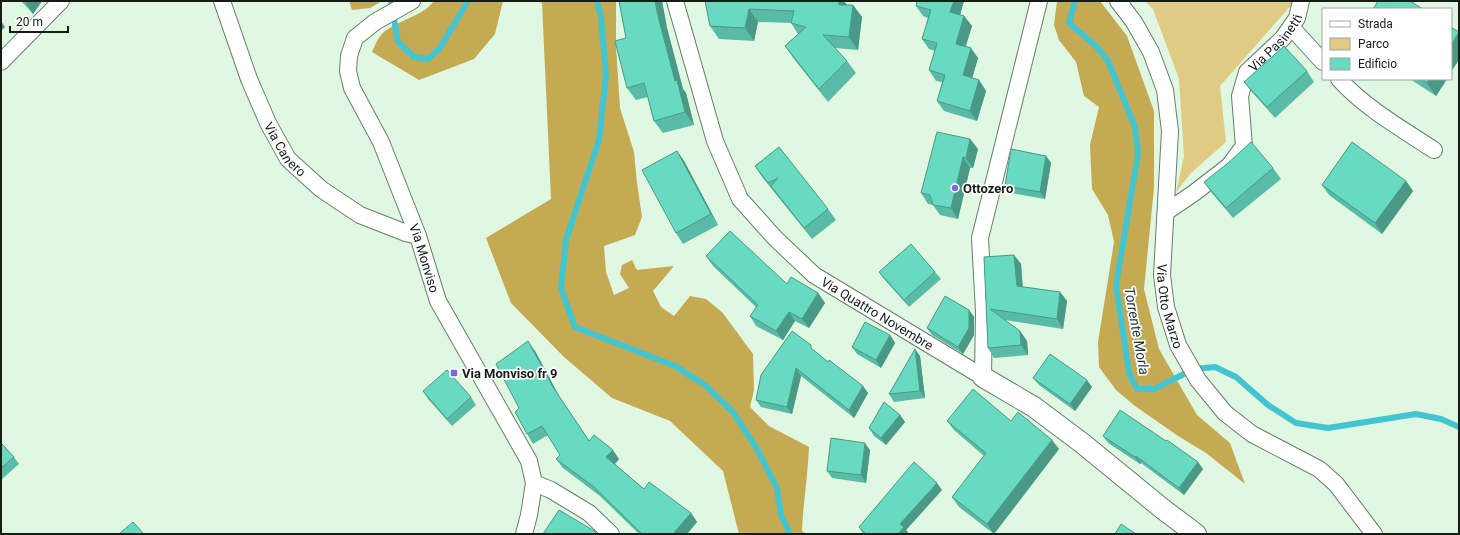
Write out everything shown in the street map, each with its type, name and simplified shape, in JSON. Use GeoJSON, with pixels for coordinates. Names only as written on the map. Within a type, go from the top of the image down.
{"type":"FeatureCollection","features":[{"type":"Feature","properties":{"kind":"street"},"geometry":{"type":"LineString","coordinates":[[1,62],[61,1]]}},
{"type":"Feature","properties":{"kind":"street","name":"Via Canero"},"geometry":{"type":"LineString","coordinates":[[222,1],[249,80],[268,123],[288,159],[321,189],[360,215],[406,233],[418,236]]}},
{"type":"Feature","properties":{"kind":"street","name":"Via Quattro Novembre"},"geometry":{"type":"LineString","coordinates":[[675,1],[715,141],[740,200],[775,238],[814,274],[1034,407],[1196,534]]}},
{"type":"Feature","properties":{"kind":"street"},"geometry":{"type":"LineString","coordinates":[[983,377],[984,312],[980,238],[1038,1]]}},
{"type":"Feature","properties":{"kind":"street","name":"Via Otto Marzo"},"geometry":{"type":"LineString","coordinates":[[1118,1],[1134,22],[1151,52],[1165,90],[1170,131],[1162,275],[1166,307],[1178,345],[1198,380],[1225,413],[1252,434],[1319,469],[1336,484],[1374,534]]}},
{"type":"Feature","properties":{"kind":"street","name":"Via Pasinetti"},"geometry":{"type":"LineString","coordinates":[[1166,212],[1229,166],[1244,146],[1240,96],[1247,72],[1283,38],[1298,18],[1302,1]]}},
{"type":"Feature","properties":{"kind":"street","name":"Via Monviso"},"geometry":{"type":"LineString","coordinates":[[411,2],[375,22],[356,38],[349,56],[348,71],[352,88],[381,142],[418,236],[438,301],[529,461],[534,483],[529,515],[524,534]]}},
{"type":"Feature","properties":{"kind":"street"},"geometry":{"type":"LineString","coordinates":[[1291,26],[1322,61]]}},
{"type":"Feature","properties":{"kind":"street"},"geometry":{"type":"LineString","coordinates":[[1340,80],[1347,88],[1378,113],[1434,150]]}},
{"type":"Feature","properties":{"kind":"street"},"geometry":{"type":"LineString","coordinates":[[534,483],[550,490],[589,513],[611,534]]}},
{"type":"Feature","properties":{"kind":"green space"},"geometry":{"type":"Polygon","coordinates":[[[1145,1],[1295,1],[1220,86],[1226,142],[1191,173],[1176,192],[1184,156],[1179,79],[1153,9],[1145,1]]]}},
{"type":"Feature","properties":{"kind":"shaded area"},"geometry":{"type":"Polygon","coordinates":[[[349,1],[382,1],[370,8],[352,10],[349,1]]]}},
{"type":"Feature","properties":{"kind":"shaded area"},"geometry":{"type":"Polygon","coordinates":[[[434,1],[503,1],[495,34],[474,59],[419,80],[372,52],[381,35],[387,30],[429,7],[434,1]]]}},
{"type":"Feature","properties":{"kind":"shaded area"},"geometry":{"type":"Polygon","coordinates":[[[537,1],[616,1],[616,46],[620,108],[634,152],[642,217],[635,235],[604,246],[606,272],[614,295],[629,288],[620,274],[622,265],[632,260],[637,270],[674,266],[653,291],[661,307],[674,316],[690,296],[706,299],[722,312],[753,354],[754,390],[750,407],[769,426],[809,447],[802,531],[807,534],[739,534],[723,471],[670,421],[612,398],[564,357],[511,303],[486,238],[551,199],[542,3],[537,1]]]}},
{"type":"Feature","properties":{"kind":"shaded area"},"geometry":{"type":"Polygon","coordinates":[[[1057,1],[1100,1],[1127,36],[1154,111],[1154,188],[1144,289],[1159,349],[1197,415],[1230,443],[1245,484],[1206,453],[1178,436],[1135,406],[1116,390],[1099,367],[1098,342],[1114,242],[1108,215],[1092,189],[1090,145],[1099,107],[1084,96],[1076,62],[1059,40],[1054,25],[1057,1]]]}},
{"type":"Feature","properties":{"kind":"building"},"geometry":{"type":"Polygon","coordinates":[[[619,1],[655,1],[675,81],[677,80],[685,112],[654,121],[644,83],[627,88],[615,41],[626,38],[619,1]]]}},
{"type":"Feature","properties":{"kind":"building"},"geometry":{"type":"Polygon","coordinates":[[[705,1],[839,1],[839,5],[853,5],[849,37],[823,35],[847,61],[819,89],[785,46],[806,27],[791,23],[794,11],[749,9],[745,28],[710,26],[705,1]]]}},
{"type":"Feature","properties":{"kind":"building"},"geometry":{"type":"Polygon","coordinates":[[[917,1],[954,1],[950,12],[964,16],[956,44],[971,48],[963,75],[979,80],[970,111],[937,101],[945,75],[929,70],[937,43],[922,39],[931,10],[916,6],[917,1]]]}},
{"type":"Feature","properties":{"kind":"building"},"geometry":{"type":"Polygon","coordinates":[[[1378,1],[1410,1],[1421,8],[1374,8],[1378,1]]]}},
{"type":"Feature","properties":{"kind":"building"},"geometry":{"type":"Polygon","coordinates":[[[1452,28],[1459,32],[1452,43],[1452,28]]]}},
{"type":"Feature","properties":{"kind":"building"},"geometry":{"type":"Polygon","coordinates":[[[1284,46],[1307,71],[1267,107],[1244,82],[1284,46]]]}},
{"type":"Feature","properties":{"kind":"building"},"geometry":{"type":"Polygon","coordinates":[[[937,132],[970,139],[966,158],[963,157],[951,208],[933,205],[930,195],[921,193],[937,132]]]}},
{"type":"Feature","properties":{"kind":"building"},"geometry":{"type":"Polygon","coordinates":[[[1251,142],[1273,168],[1226,208],[1204,182],[1251,142]]]}},
{"type":"Feature","properties":{"kind":"building"},"geometry":{"type":"Polygon","coordinates":[[[1352,142],[1406,181],[1375,223],[1322,185],[1352,142]]]}},
{"type":"Feature","properties":{"kind":"building"},"geometry":{"type":"Polygon","coordinates":[[[779,147],[828,209],[804,228],[771,186],[778,178],[768,183],[755,166],[779,147]]]}},
{"type":"Feature","properties":{"kind":"building"},"geometry":{"type":"Polygon","coordinates":[[[1011,149],[1046,156],[1040,192],[1005,186],[1011,149]]]}},
{"type":"Feature","properties":{"kind":"building"},"geometry":{"type":"Polygon","coordinates":[[[677,151],[711,214],[676,233],[642,170],[677,151]]]}},
{"type":"Feature","properties":{"kind":"building"},"geometry":{"type":"Polygon","coordinates":[[[730,231],[787,284],[791,277],[818,293],[802,319],[789,312],[776,331],[750,316],[758,305],[706,256],[730,231]]]}},
{"type":"Feature","properties":{"kind":"building"},"geometry":{"type":"Polygon","coordinates":[[[911,244],[935,272],[904,300],[879,272],[911,244]]]}},
{"type":"Feature","properties":{"kind":"building"},"geometry":{"type":"Polygon","coordinates":[[[1014,255],[1017,286],[1060,292],[1057,319],[990,309],[1020,331],[1021,345],[988,348],[984,257],[1014,255]]]}},
{"type":"Feature","properties":{"kind":"building"},"geometry":{"type":"Polygon","coordinates":[[[945,296],[969,310],[969,328],[958,347],[927,328],[945,296]]]}},
{"type":"Feature","properties":{"kind":"building"},"geometry":{"type":"Polygon","coordinates":[[[865,322],[890,335],[876,360],[852,347],[865,322]]]}},
{"type":"Feature","properties":{"kind":"building"},"geometry":{"type":"Polygon","coordinates":[[[792,331],[811,345],[811,348],[828,362],[829,360],[863,386],[849,410],[796,368],[787,407],[756,400],[761,375],[792,331]]]}},
{"type":"Feature","properties":{"kind":"building"},"geometry":{"type":"Polygon","coordinates":[[[528,341],[553,387],[589,441],[594,435],[613,450],[606,457],[644,489],[649,482],[691,513],[673,534],[642,534],[594,487],[556,459],[560,455],[542,426],[527,434],[515,412],[519,408],[496,364],[528,341]]]}},
{"type":"Feature","properties":{"kind":"building"},"geometry":{"type":"Polygon","coordinates":[[[915,349],[920,391],[889,394],[915,349]]]}},
{"type":"Feature","properties":{"kind":"building"},"geometry":{"type":"Polygon","coordinates":[[[1050,354],[1087,380],[1070,404],[1033,378],[1050,354]]]}},
{"type":"Feature","properties":{"kind":"building"},"geometry":{"type":"Polygon","coordinates":[[[447,370],[471,397],[447,419],[423,391],[447,370]]]}},
{"type":"Feature","properties":{"kind":"building"},"geometry":{"type":"Polygon","coordinates":[[[973,389],[1011,421],[1018,412],[1052,440],[987,524],[952,497],[986,453],[947,421],[973,389]]]}},
{"type":"Feature","properties":{"kind":"building"},"geometry":{"type":"Polygon","coordinates":[[[884,402],[900,415],[881,438],[869,428],[884,402]]]}},
{"type":"Feature","properties":{"kind":"building"},"geometry":{"type":"Polygon","coordinates":[[[1120,410],[1198,462],[1179,488],[1136,456],[1135,457],[1103,436],[1120,410]]]}},
{"type":"Feature","properties":{"kind":"building"},"geometry":{"type":"Polygon","coordinates":[[[831,438],[865,443],[861,475],[827,471],[831,438]]]}},
{"type":"Feature","properties":{"kind":"building"},"geometry":{"type":"Polygon","coordinates":[[[1,443],[14,457],[1,468],[1,443]]]}},
{"type":"Feature","properties":{"kind":"building"},"geometry":{"type":"Polygon","coordinates":[[[914,462],[937,483],[900,524],[904,527],[898,534],[866,534],[859,527],[914,462]]]}},
{"type":"Feature","properties":{"kind":"building"},"geometry":{"type":"Polygon","coordinates":[[[559,510],[596,532],[595,534],[543,534],[559,510]]]}},
{"type":"Feature","properties":{"kind":"building"},"geometry":{"type":"Polygon","coordinates":[[[133,522],[144,534],[119,534],[133,522]]]}},
{"type":"Feature","properties":{"kind":"building"},"geometry":{"type":"Polygon","coordinates":[[[1121,524],[1136,534],[1115,534],[1121,524]]]}},
{"type":"Feature","properties":{"kind":"waterway"},"geometry":{"type":"LineString","coordinates":[[391,1],[398,42],[414,57],[428,59],[440,48],[468,1]]}},
{"type":"Feature","properties":{"kind":"waterway"},"geometry":{"type":"LineString","coordinates":[[597,1],[601,17],[606,75],[599,140],[566,240],[561,288],[575,327],[675,366],[705,385],[733,412],[757,449],[777,488],[781,515],[790,534]]}},
{"type":"Feature","properties":{"kind":"waterway","name":"Torrente Morla"},"geometry":{"type":"LineString","coordinates":[[1075,1],[1069,23],[1097,47],[1108,61],[1135,127],[1138,154],[1116,285],[1129,373],[1137,389],[1154,389],[1194,369],[1215,367],[1236,377],[1268,405],[1296,423],[1328,428],[1416,414],[1441,419],[1459,427]]}},
{"type":"Feature","properties":{"kind":"place","name":"Ottozero"},"geometry":{"type":"Point","coordinates":[955,188]}},
{"type":"Feature","properties":{"kind":"place","name":"Via Monviso fr 9"},"geometry":{"type":"Point","coordinates":[454,373]}}]}
